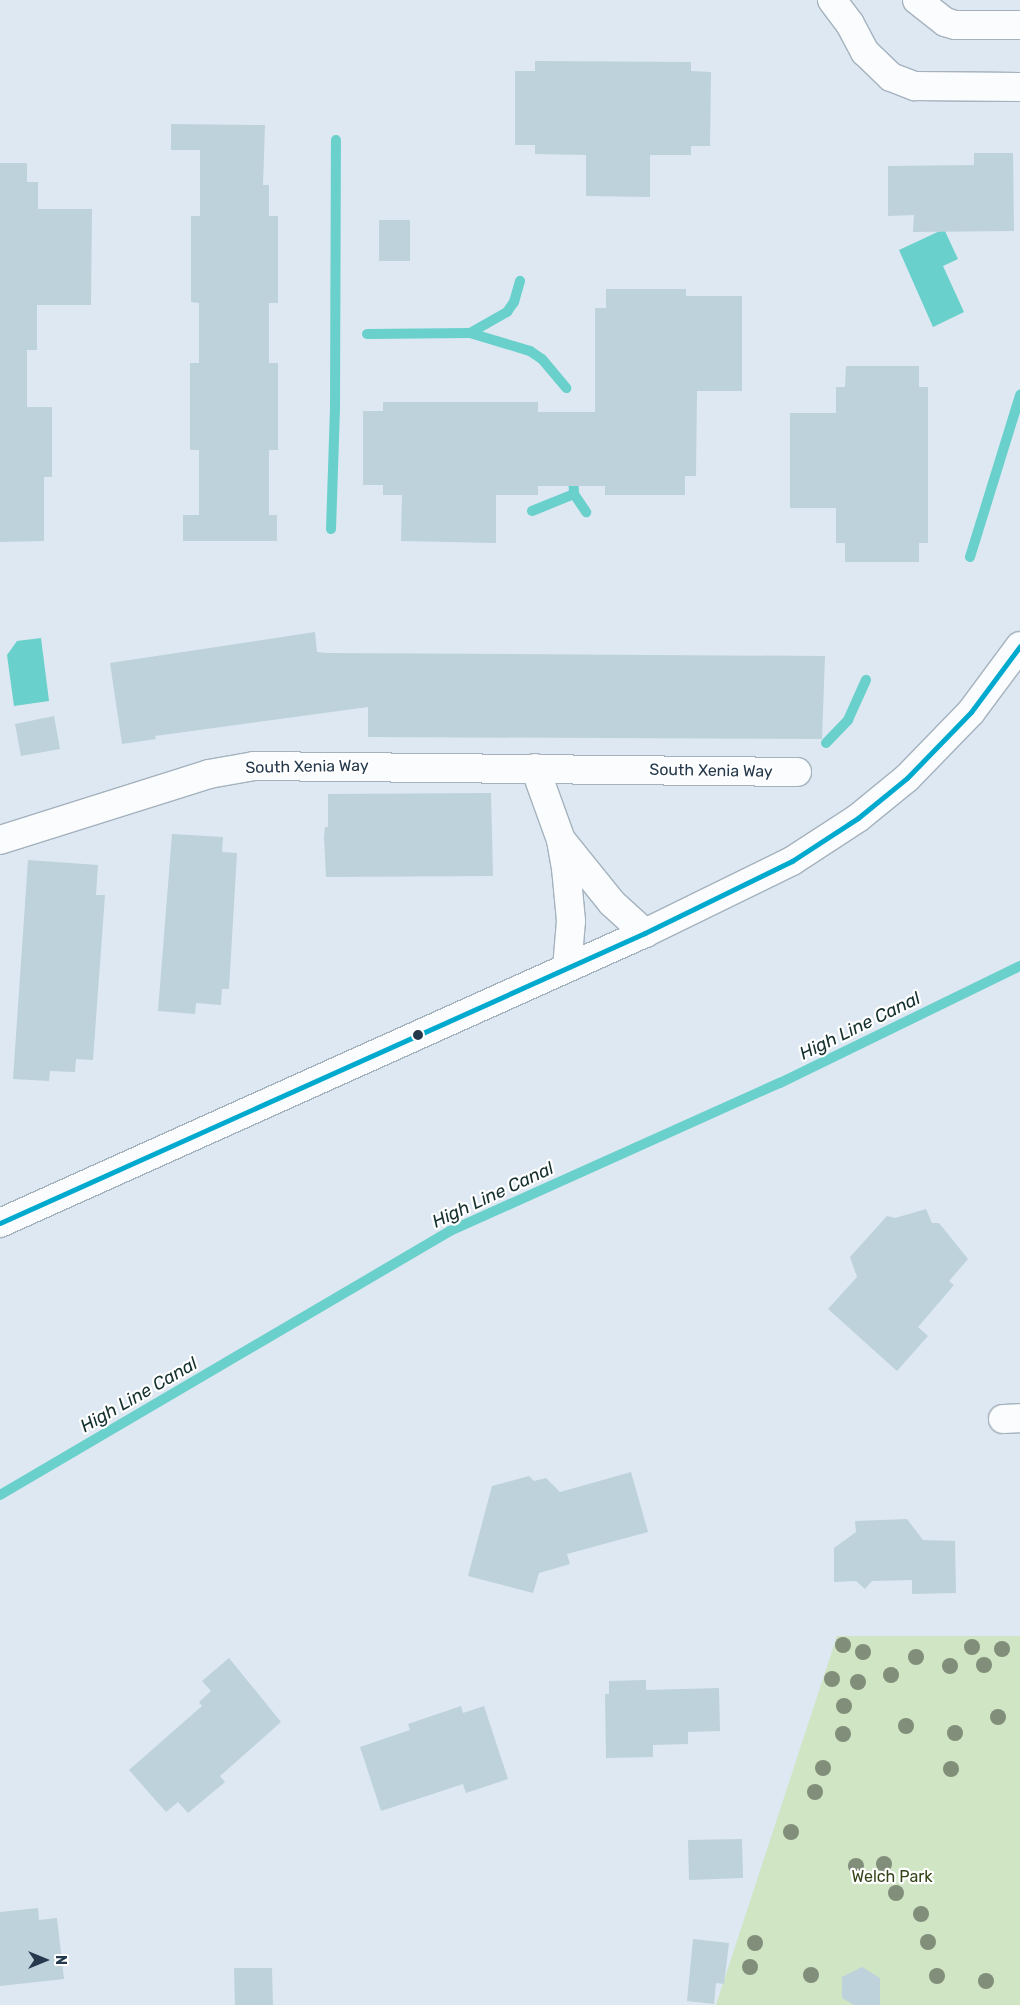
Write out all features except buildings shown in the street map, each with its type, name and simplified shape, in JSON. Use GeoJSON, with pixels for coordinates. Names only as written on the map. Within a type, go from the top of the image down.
{"type":"FeatureCollection","features":[{"type":"Feature","properties":{"kind":"street"},"geometry":{"type":"LineString","coordinates":[[832,0],[865,52],[890,77],[915,86],[1020,87]]}},
{"type":"Feature","properties":{"kind":"street"},"geometry":{"type":"LineString","coordinates":[[917,0],[945,22],[955,25],[1020,25]]}},
{"type":"Feature","properties":{"kind":"street"},"geometry":{"type":"LineString","coordinates":[[0,1223],[645,933],[792,861],[865,813],[907,778],[959,726],[1020,646]]}},
{"type":"Feature","properties":{"kind":"street","name":"South Xenia Way"},"geometry":{"type":"LineString","coordinates":[[0,840],[196,777],[245,767],[535,768],[797,772]]}},
{"type":"Feature","properties":{"kind":"street"},"geometry":{"type":"LineString","coordinates":[[535,768],[561,840],[571,921],[567,968]]}},
{"type":"Feature","properties":{"kind":"street"},"geometry":{"type":"LineString","coordinates":[[561,840],[612,903],[645,933]]}},
{"type":"Feature","properties":{"kind":"green space","name":"Welch Park"},"geometry":{"type":"Polygon","coordinates":[[[837,1636],[1020,1636],[1020,2005],[716,2005],[837,1636]]]}},
{"type":"Feature","properties":{"kind":"shaded area"},"geometry":{"type":"Polygon","coordinates":[[[944,229],[958,259],[943,266],[964,312],[933,327],[899,250],[944,229]]]}},
{"type":"Feature","properties":{"kind":"shaded area"},"geometry":{"type":"Polygon","coordinates":[[[41,638],[49,701],[14,706],[7,655],[17,641],[41,638]]]}},
{"type":"Feature","properties":{"kind":"waterway"},"geometry":{"type":"LineString","coordinates":[[331,529],[335,409],[336,140]]}},
{"type":"Feature","properties":{"kind":"waterway"},"geometry":{"type":"LineString","coordinates":[[470,333],[507,312],[514,302],[520,281]]}},
{"type":"Feature","properties":{"kind":"waterway"},"geometry":{"type":"LineString","coordinates":[[367,334],[470,333],[530,351],[542,359],[566,388]]}},
{"type":"Feature","properties":{"kind":"waterway"},"geometry":{"type":"LineString","coordinates":[[970,557],[1020,395]]}},
{"type":"Feature","properties":{"kind":"waterway"},"geometry":{"type":"LineString","coordinates":[[573,474],[574,494],[586,512]]}},
{"type":"Feature","properties":{"kind":"waterway"},"geometry":{"type":"LineString","coordinates":[[532,511],[574,494]]}},
{"type":"Feature","properties":{"kind":"waterway"},"geometry":{"type":"LineString","coordinates":[[826,743],[848,720],[866,680]]}},
{"type":"Feature","properties":{"kind":"waterway","name":"High Line Canal"},"geometry":{"type":"LineString","coordinates":[[0,1495],[450,1231],[780,1083],[1020,966]]}},
{"type":"Feature","properties":{"kind":"transit line"},"geometry":{"type":"LineString","coordinates":[[0,1223],[645,933],[792,861],[858,818],[907,778],[971,712],[1020,646]]}}]}
